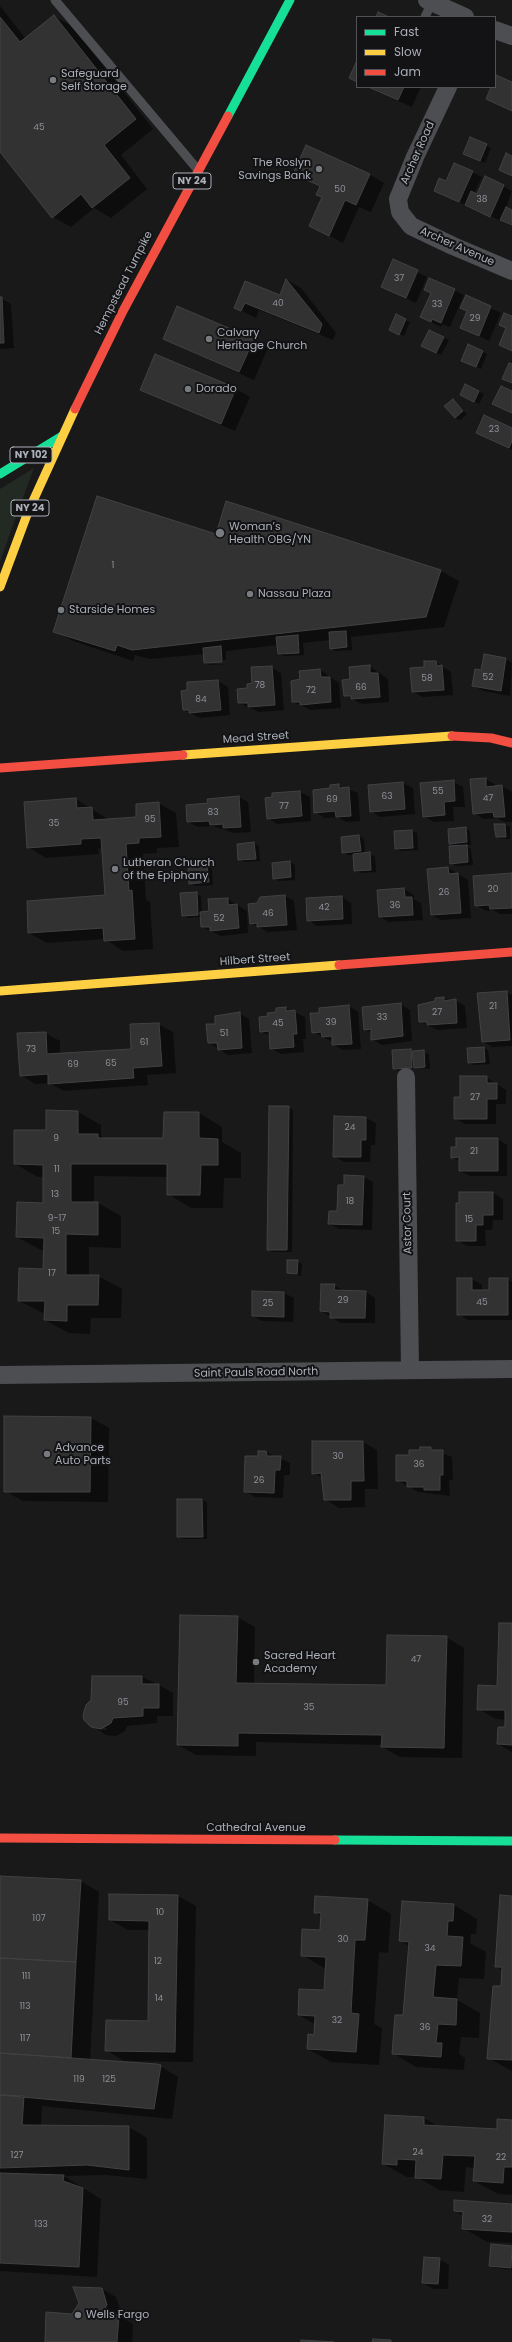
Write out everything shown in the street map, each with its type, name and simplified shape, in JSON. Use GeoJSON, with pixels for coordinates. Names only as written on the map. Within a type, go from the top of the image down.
{"type":"FeatureCollection","features":[{"type":"Feature","properties":{"kind":"street","name":"Hempstead Turnpike"},"geometry":{"type":"LineString","coordinates":[[0,587],[28,512],[62,436],[135,286],[290,0]]}},
{"type":"Feature","properties":{"kind":"street"},"geometry":{"type":"LineString","coordinates":[[428,6],[462,16]]}},
{"type":"Feature","properties":{"kind":"street"},"geometry":{"type":"LineString","coordinates":[[496,30],[512,36]]}},
{"type":"Feature","properties":{"kind":"street","name":"Archer Road"},"geometry":{"type":"LineString","coordinates":[[405,218],[400,212],[398,200],[415,157],[448,88]]}},
{"type":"Feature","properties":{"kind":"street","name":"Archer Avenue"},"geometry":{"type":"LineString","coordinates":[[405,218],[411,226],[452,246],[512,271]]}},
{"type":"Feature","properties":{"kind":"street","name":"NY 102"},"geometry":{"type":"LineString","coordinates":[[0,474],[62,436]]}},
{"type":"Feature","properties":{"kind":"street","name":"Mead Street"},"geometry":{"type":"LineString","coordinates":[[0,768],[447,736],[492,738],[512,743]]}},
{"type":"Feature","properties":{"kind":"street","name":"Hilbert Street"},"geometry":{"type":"LineString","coordinates":[[0,991],[512,952]]}},
{"type":"Feature","properties":{"kind":"street","name":"Astor Court"},"geometry":{"type":"LineString","coordinates":[[406,1077],[410,1370]]}},
{"type":"Feature","properties":{"kind":"street","name":"Saint Pauls Road North"},"geometry":{"type":"LineString","coordinates":[[0,1375],[512,1369]]}},
{"type":"Feature","properties":{"kind":"street","name":"Cathedral Avenue"},"geometry":{"type":"LineString","coordinates":[[0,1838],[512,1841]]}},
{"type":"Feature","properties":{"kind":"lane"},"geometry":{"type":"LineString","coordinates":[[55,0],[198,170]]}},
{"type":"Feature","properties":{"kind":"shaded area"},"geometry":{"type":"Polygon","coordinates":[[[34,468],[14,522],[0,562],[0,489],[34,468]]]}},
{"type":"Feature","properties":{"kind":"building"},"geometry":{"type":"Polygon","coordinates":[[[378,12],[387,16],[376,16],[378,12]]]}},
{"type":"Feature","properties":{"kind":"building","name":"Safeguard Self Storage"},"geometry":{"type":"Polygon","coordinates":[[[54,15],[136,119],[104,145],[130,178],[92,208],[81,194],[52,218],[0,152],[0,17],[20,42],[54,15]]]}},
{"type":"Feature","properties":{"kind":"building"},"geometry":{"type":"Polygon","coordinates":[[[356,62],[356,82],[349,78],[356,62]]]}},
{"type":"Feature","properties":{"kind":"building"},"geometry":{"type":"Polygon","coordinates":[[[496,75],[512,82],[512,111],[486,99],[491,88],[496,88],[496,75]]]}},
{"type":"Feature","properties":{"kind":"building"},"geometry":{"type":"Polygon","coordinates":[[[370,88],[404,88],[398,100],[370,88]]]}},
{"type":"Feature","properties":{"kind":"building"},"geometry":{"type":"Polygon","coordinates":[[[470,137],[487,144],[480,161],[463,154],[470,137]]]}},
{"type":"Feature","properties":{"kind":"building"},"geometry":{"type":"Polygon","coordinates":[[[306,145],[370,174],[356,205],[345,200],[329,236],[309,226],[322,197],[316,195],[320,186],[293,174],[306,145]]]}},
{"type":"Feature","properties":{"kind":"building"},"geometry":{"type":"Polygon","coordinates":[[[506,153],[512,156],[512,176],[499,170],[506,153]]]}},
{"type":"Feature","properties":{"kind":"building"},"geometry":{"type":"Polygon","coordinates":[[[454,163],[473,171],[459,202],[434,191],[439,178],[446,181],[454,163]]]}},
{"type":"Feature","properties":{"kind":"building"},"geometry":{"type":"Polygon","coordinates":[[[485,176],[504,185],[490,217],[465,205],[471,191],[477,194],[485,176]]]}},
{"type":"Feature","properties":{"kind":"building"},"geometry":{"type":"Polygon","coordinates":[[[506,207],[512,210],[512,225],[500,220],[506,207]]]}},
{"type":"Feature","properties":{"kind":"building"},"geometry":{"type":"Polygon","coordinates":[[[393,259],[418,270],[406,298],[381,287],[393,259]]]}},
{"type":"Feature","properties":{"kind":"building"},"geometry":{"type":"Polygon","coordinates":[[[429,278],[455,289],[441,323],[432,319],[431,322],[420,317],[431,293],[424,290],[429,278]]]}},
{"type":"Feature","properties":{"kind":"building"},"geometry":{"type":"Polygon","coordinates":[[[286,279],[322,324],[319,333],[245,303],[241,311],[234,308],[245,281],[280,295],[286,279]]]}},
{"type":"Feature","properties":{"kind":"building"},"geometry":{"type":"Polygon","coordinates":[[[466,295],[491,306],[479,336],[460,328],[467,311],[460,308],[466,295]]]}},
{"type":"Feature","properties":{"kind":"building"},"geometry":{"type":"Polygon","coordinates":[[[0,297],[2,297],[4,343],[0,343],[0,297]]]}},
{"type":"Feature","properties":{"kind":"building","name":"Calvary Heritage Church"},"geometry":{"type":"Polygon","coordinates":[[[177,306],[254,339],[239,372],[163,339],[177,306]]]}},
{"type":"Feature","properties":{"kind":"building"},"geometry":{"type":"Polygon","coordinates":[[[504,313],[512,316],[512,351],[499,345],[506,328],[499,325],[504,313]]]}},
{"type":"Feature","properties":{"kind":"building"},"geometry":{"type":"Polygon","coordinates":[[[396,314],[406,319],[399,335],[389,330],[396,314]]]}},
{"type":"Feature","properties":{"kind":"building"},"geometry":{"type":"Polygon","coordinates":[[[429,330],[444,337],[436,353],[421,346],[429,330]]]}},
{"type":"Feature","properties":{"kind":"building"},"geometry":{"type":"Polygon","coordinates":[[[468,344],[483,351],[476,367],[461,361],[468,344]]]}},
{"type":"Feature","properties":{"kind":"building","name":"Dorado"},"geometry":{"type":"Polygon","coordinates":[[[155,354],[236,388],[221,424],[140,390],[155,354]]]}},
{"type":"Feature","properties":{"kind":"building"},"geometry":{"type":"Polygon","coordinates":[[[509,363],[512,364],[512,383],[502,379],[509,363]]]}},
{"type":"Feature","properties":{"kind":"building"},"geometry":{"type":"Polygon","coordinates":[[[465,384],[479,391],[474,402],[460,395],[465,384]]]}},
{"type":"Feature","properties":{"kind":"building"},"geometry":{"type":"Polygon","coordinates":[[[501,386],[512,391],[512,413],[492,404],[501,386]]]}},
{"type":"Feature","properties":{"kind":"building"},"geometry":{"type":"Polygon","coordinates":[[[453,399],[463,411],[455,418],[444,406],[453,399]]]}},
{"type":"Feature","properties":{"kind":"building"},"geometry":{"type":"Polygon","coordinates":[[[484,415],[512,428],[512,441],[509,448],[476,433],[484,415]]]}},
{"type":"Feature","properties":{"kind":"building","name":"Nassau Plaza"},"geometry":{"type":"Polygon","coordinates":[[[97,496],[216,534],[226,501],[441,570],[426,617],[132,650],[117,645],[115,651],[53,632],[97,496]]]}},
{"type":"Feature","properties":{"kind":"building"},"geometry":{"type":"Polygon","coordinates":[[[346,631],[347,647],[330,649],[329,632],[346,631]]]}},
{"type":"Feature","properties":{"kind":"building"},"geometry":{"type":"Polygon","coordinates":[[[298,635],[299,653],[278,654],[276,637],[298,635]]]}},
{"type":"Feature","properties":{"kind":"building"},"geometry":{"type":"Polygon","coordinates":[[[221,646],[222,662],[204,663],[203,648],[221,646]]]}},
{"type":"Feature","properties":{"kind":"building"},"geometry":{"type":"Polygon","coordinates":[[[484,654],[506,658],[501,691],[472,686],[475,669],[481,670],[484,654]]]}},
{"type":"Feature","properties":{"kind":"building"},"geometry":{"type":"Polygon","coordinates":[[[424,661],[436,661],[437,666],[442,665],[444,690],[412,692],[410,668],[424,667],[424,661]]]}},
{"type":"Feature","properties":{"kind":"building"},"geometry":{"type":"Polygon","coordinates":[[[370,665],[370,673],[378,673],[380,697],[351,699],[351,696],[344,696],[342,680],[350,679],[349,667],[370,665]]]}},
{"type":"Feature","properties":{"kind":"building"},"geometry":{"type":"Polygon","coordinates":[[[272,666],[275,705],[248,707],[248,703],[238,703],[237,689],[247,688],[247,684],[252,683],[251,667],[272,666]]]}},
{"type":"Feature","properties":{"kind":"building"},"geometry":{"type":"Polygon","coordinates":[[[320,669],[321,677],[330,677],[331,702],[300,705],[300,702],[292,702],[291,681],[300,679],[299,671],[320,669]]]}},
{"type":"Feature","properties":{"kind":"building"},"geometry":{"type":"Polygon","coordinates":[[[218,680],[221,710],[189,713],[189,710],[183,710],[181,691],[187,690],[187,682],[218,680]]]}},
{"type":"Feature","properties":{"kind":"building"},"geometry":{"type":"Polygon","coordinates":[[[486,778],[486,787],[502,785],[505,817],[494,817],[493,812],[473,814],[470,779],[486,778]]]}},
{"type":"Feature","properties":{"kind":"building"},"geometry":{"type":"Polygon","coordinates":[[[454,780],[455,801],[444,802],[445,815],[423,817],[420,783],[454,780]]]}},
{"type":"Feature","properties":{"kind":"building"},"geometry":{"type":"Polygon","coordinates":[[[403,782],[405,809],[370,812],[368,785],[403,782]]]}},
{"type":"Feature","properties":{"kind":"building"},"geometry":{"type":"Polygon","coordinates":[[[339,784],[339,788],[349,787],[351,816],[336,817],[335,811],[314,813],[313,790],[330,788],[330,785],[339,784]]]}},
{"type":"Feature","properties":{"kind":"building"},"geometry":{"type":"Polygon","coordinates":[[[300,791],[302,816],[267,819],[265,798],[272,797],[272,793],[300,791]]]}},
{"type":"Feature","properties":{"kind":"building"},"geometry":{"type":"Polygon","coordinates":[[[239,796],[241,827],[223,828],[223,824],[210,825],[209,821],[187,822],[186,805],[208,803],[207,799],[239,796]]]}},
{"type":"Feature","properties":{"kind":"building"},"geometry":{"type":"Polygon","coordinates":[[[76,798],[77,808],[92,807],[93,820],[136,817],[136,804],[159,802],[161,837],[139,838],[139,843],[126,844],[129,891],[132,890],[135,939],[104,941],[103,928],[28,933],[27,901],[105,895],[101,838],[81,839],[81,844],[27,848],[24,802],[76,798]]]}},
{"type":"Feature","properties":{"kind":"building"},"geometry":{"type":"Polygon","coordinates":[[[494,824],[505,824],[506,837],[496,837],[494,824]]]}},
{"type":"Feature","properties":{"kind":"building"},"geometry":{"type":"Polygon","coordinates":[[[466,827],[467,842],[449,844],[448,829],[466,827]]]}},
{"type":"Feature","properties":{"kind":"building"},"geometry":{"type":"Polygon","coordinates":[[[412,830],[413,848],[395,849],[394,831],[412,830]]]}},
{"type":"Feature","properties":{"kind":"building"},"geometry":{"type":"Polygon","coordinates":[[[359,835],[361,851],[342,853],[341,837],[359,835]]]}},
{"type":"Feature","properties":{"kind":"building"},"geometry":{"type":"Polygon","coordinates":[[[254,842],[256,859],[238,860],[237,844],[254,842]]]}},
{"type":"Feature","properties":{"kind":"building"},"geometry":{"type":"Polygon","coordinates":[[[467,845],[468,862],[450,864],[449,846],[467,845]]]}},
{"type":"Feature","properties":{"kind":"building"},"geometry":{"type":"Polygon","coordinates":[[[370,852],[371,870],[354,871],[353,854],[370,852]]]}},
{"type":"Feature","properties":{"kind":"building"},"geometry":{"type":"Polygon","coordinates":[[[290,861],[291,877],[273,879],[272,863],[290,861]]]}},
{"type":"Feature","properties":{"kind":"building"},"geometry":{"type":"Polygon","coordinates":[[[207,865],[209,882],[189,884],[188,867],[207,865]]]}},
{"type":"Feature","properties":{"kind":"building"},"geometry":{"type":"Polygon","coordinates":[[[448,867],[449,874],[458,873],[461,913],[431,915],[427,869],[448,867]]]}},
{"type":"Feature","properties":{"kind":"building"},"geometry":{"type":"Polygon","coordinates":[[[512,873],[512,908],[490,909],[489,905],[475,906],[473,876],[512,873]]]}},
{"type":"Feature","properties":{"kind":"building"},"geometry":{"type":"Polygon","coordinates":[[[404,888],[405,897],[412,897],[413,915],[379,917],[377,890],[404,888]]]}},
{"type":"Feature","properties":{"kind":"building"},"geometry":{"type":"Polygon","coordinates":[[[197,892],[198,915],[182,916],[180,893],[197,892]]]}},
{"type":"Feature","properties":{"kind":"building"},"geometry":{"type":"Polygon","coordinates":[[[285,895],[287,925],[257,927],[257,923],[250,924],[248,904],[257,903],[260,897],[285,895]]]}},
{"type":"Feature","properties":{"kind":"building"},"geometry":{"type":"Polygon","coordinates":[[[342,896],[343,919],[307,921],[306,898],[342,896]]]}},
{"type":"Feature","properties":{"kind":"building"},"geometry":{"type":"Polygon","coordinates":[[[228,898],[228,905],[237,904],[239,928],[210,931],[210,927],[201,927],[200,912],[209,911],[208,899],[228,898]]]}},
{"type":"Feature","properties":{"kind":"building"},"geometry":{"type":"Polygon","coordinates":[[[507,991],[510,1040],[482,1042],[477,993],[507,991]]]}},
{"type":"Feature","properties":{"kind":"building"},"geometry":{"type":"Polygon","coordinates":[[[444,997],[444,1001],[456,999],[457,1023],[427,1025],[427,1022],[419,1022],[418,1005],[435,1001],[435,998],[444,997]]]}},
{"type":"Feature","properties":{"kind":"building"},"geometry":{"type":"Polygon","coordinates":[[[401,1003],[403,1036],[371,1040],[371,1029],[364,1030],[362,1007],[401,1003]]]}},
{"type":"Feature","properties":{"kind":"building"},"geometry":{"type":"Polygon","coordinates":[[[349,1005],[352,1044],[332,1045],[332,1036],[322,1037],[321,1032],[312,1033],[310,1013],[319,1013],[319,1008],[349,1005]]]}},
{"type":"Feature","properties":{"kind":"building"},"geometry":{"type":"Polygon","coordinates":[[[286,1007],[286,1011],[295,1010],[297,1034],[293,1034],[294,1047],[270,1049],[269,1031],[260,1032],[259,1017],[268,1016],[267,1013],[276,1012],[276,1008],[286,1007]]]}},
{"type":"Feature","properties":{"kind":"building"},"geometry":{"type":"Polygon","coordinates":[[[240,1012],[242,1048],[218,1050],[217,1043],[208,1043],[206,1024],[215,1024],[215,1016],[240,1012]]]}},
{"type":"Feature","properties":{"kind":"building"},"geometry":{"type":"Polygon","coordinates":[[[159,1023],[162,1066],[133,1068],[134,1078],[48,1084],[48,1074],[20,1076],[17,1033],[46,1032],[47,1054],[131,1049],[130,1024],[159,1023]]]}},
{"type":"Feature","properties":{"kind":"building"},"geometry":{"type":"Polygon","coordinates":[[[484,1047],[485,1062],[468,1063],[467,1048],[484,1047]]]}},
{"type":"Feature","properties":{"kind":"building"},"geometry":{"type":"Polygon","coordinates":[[[411,1049],[412,1068],[393,1069],[392,1050],[411,1049]]]}},
{"type":"Feature","properties":{"kind":"building"},"geometry":{"type":"Polygon","coordinates":[[[424,1050],[425,1067],[414,1068],[412,1051],[424,1050]]]}},
{"type":"Feature","properties":{"kind":"building"},"geometry":{"type":"Polygon","coordinates":[[[460,1076],[487,1076],[487,1083],[497,1083],[497,1099],[487,1099],[487,1119],[454,1119],[454,1097],[460,1097],[460,1076]]]}},
{"type":"Feature","properties":{"kind":"building"},"geometry":{"type":"Polygon","coordinates":[[[269,1106],[289,1106],[287,1250],[267,1250],[269,1106]]]}},
{"type":"Feature","properties":{"kind":"building"},"geometry":{"type":"Polygon","coordinates":[[[46,1110],[78,1111],[78,1134],[98,1134],[98,1138],[163,1138],[164,1112],[199,1112],[199,1138],[218,1139],[218,1165],[201,1165],[200,1195],[167,1195],[167,1164],[71,1164],[71,1202],[98,1202],[98,1235],[66,1234],[66,1275],[99,1275],[98,1305],[67,1305],[67,1321],[44,1320],[45,1301],[18,1301],[19,1268],[43,1269],[44,1238],[16,1237],[17,1202],[43,1203],[43,1165],[14,1164],[14,1130],[46,1130],[46,1110]]]}},
{"type":"Feature","properties":{"kind":"building"},"geometry":{"type":"Polygon","coordinates":[[[334,1116],[366,1117],[366,1140],[361,1140],[361,1157],[333,1157],[334,1116]]]}},
{"type":"Feature","properties":{"kind":"building"},"geometry":{"type":"Polygon","coordinates":[[[456,1138],[498,1138],[498,1171],[459,1171],[459,1157],[451,1158],[451,1147],[456,1147],[456,1138]]]}},
{"type":"Feature","properties":{"kind":"building"},"geometry":{"type":"Polygon","coordinates":[[[344,1175],[364,1176],[362,1225],[328,1224],[329,1211],[337,1211],[338,1185],[344,1185],[344,1175]]]}},
{"type":"Feature","properties":{"kind":"building"},"geometry":{"type":"Polygon","coordinates":[[[459,1192],[493,1192],[493,1215],[483,1215],[483,1225],[476,1225],[476,1241],[456,1241],[456,1203],[459,1203],[459,1192]]]}},
{"type":"Feature","properties":{"kind":"building"},"geometry":{"type":"Polygon","coordinates":[[[287,1260],[298,1260],[297,1274],[287,1273],[287,1260]]]}},
{"type":"Feature","properties":{"kind":"building"},"geometry":{"type":"Polygon","coordinates":[[[457,1278],[472,1278],[472,1290],[489,1290],[489,1278],[508,1278],[508,1315],[457,1315],[457,1278]]]}},
{"type":"Feature","properties":{"kind":"building"},"geometry":{"type":"Polygon","coordinates":[[[321,1284],[335,1284],[334,1290],[366,1291],[365,1318],[330,1318],[330,1312],[320,1311],[321,1284]]]}},
{"type":"Feature","properties":{"kind":"building"},"geometry":{"type":"Polygon","coordinates":[[[252,1291],[284,1292],[284,1317],[252,1316],[252,1291]]]}},
{"type":"Feature","properties":{"kind":"building","name":"Advance Auto Parts"},"geometry":{"type":"Polygon","coordinates":[[[4,1416],[91,1417],[90,1492],[4,1492],[4,1416]]]}},
{"type":"Feature","properties":{"kind":"building"},"geometry":{"type":"Polygon","coordinates":[[[312,1441],[363,1441],[364,1481],[351,1481],[351,1500],[324,1500],[321,1473],[312,1474],[312,1441]]]}},
{"type":"Feature","properties":{"kind":"building"},"geometry":{"type":"Polygon","coordinates":[[[420,1447],[431,1447],[431,1450],[443,1450],[443,1475],[440,1475],[440,1490],[424,1490],[424,1487],[407,1487],[407,1481],[396,1481],[396,1455],[409,1455],[409,1450],[420,1450],[420,1447]]]}},
{"type":"Feature","properties":{"kind":"building"},"geometry":{"type":"Polygon","coordinates":[[[258,1451],[266,1451],[267,1456],[281,1456],[280,1470],[275,1470],[274,1493],[244,1492],[245,1456],[258,1456],[258,1451]]]}},
{"type":"Feature","properties":{"kind":"building"},"geometry":{"type":"Polygon","coordinates":[[[177,1499],[202,1499],[203,1537],[177,1537],[177,1499]]]}},
{"type":"Feature","properties":{"kind":"building"},"geometry":{"type":"Polygon","coordinates":[[[180,1615],[238,1616],[236,1683],[386,1685],[387,1635],[447,1636],[444,1748],[381,1747],[382,1735],[238,1733],[238,1746],[177,1745],[180,1615]]]}},
{"type":"Feature","properties":{"kind":"building"},"geometry":{"type":"Polygon","coordinates":[[[499,1623],[512,1623],[512,1745],[497,1744],[498,1727],[505,1727],[505,1710],[477,1710],[478,1685],[497,1686],[499,1623]]]}},
{"type":"Feature","properties":{"kind":"building"},"geometry":{"type":"Polygon","coordinates":[[[92,1676],[142,1676],[142,1684],[159,1684],[159,1708],[143,1708],[143,1716],[113,1718],[111,1723],[101,1729],[91,1727],[84,1720],[83,1715],[86,1705],[91,1700],[92,1676]]]}},
{"type":"Feature","properties":{"kind":"building"},"geometry":{"type":"Polygon","coordinates":[[[0,1876],[81,1880],[76,1962],[0,1958],[0,1876]]]}},
{"type":"Feature","properties":{"kind":"building"},"geometry":{"type":"Polygon","coordinates":[[[109,1894],[178,1895],[175,2052],[105,2051],[106,2020],[148,2021],[149,1921],[109,1920],[109,1894]]]}},
{"type":"Feature","properties":{"kind":"building"},"geometry":{"type":"Polygon","coordinates":[[[500,1895],[512,1896],[512,2060],[487,2059],[493,1986],[501,1986],[502,1967],[495,1967],[500,1895]]]}},
{"type":"Feature","properties":{"kind":"building"},"geometry":{"type":"Polygon","coordinates":[[[315,1896],[368,1899],[365,1940],[355,1940],[351,2013],[359,2014],[356,2052],[307,2049],[308,2034],[314,2035],[315,2016],[298,2015],[299,1989],[324,1990],[326,1957],[301,1956],[302,1929],[320,1930],[321,1913],[314,1913],[315,1896]]]}},
{"type":"Feature","properties":{"kind":"building"},"geometry":{"type":"Polygon","coordinates":[[[402,1901],[454,1904],[453,1921],[448,1921],[447,1936],[463,1937],[461,1966],[436,1965],[433,1997],[457,1999],[456,2025],[438,2024],[436,2043],[442,2043],[441,2057],[392,2054],[395,2015],[403,2015],[409,1942],[399,1941],[402,1901]]]}},
{"type":"Feature","properties":{"kind":"building"},"geometry":{"type":"Polygon","coordinates":[[[0,1958],[76,1962],[71,2058],[0,2053],[0,1958]]]}},
{"type":"Feature","properties":{"kind":"building"},"geometry":{"type":"Polygon","coordinates":[[[0,2053],[161,2065],[154,2109],[0,2095],[0,2053]]]}},
{"type":"Feature","properties":{"kind":"building"},"geometry":{"type":"Polygon","coordinates":[[[0,2095],[24,2096],[22,2125],[129,2126],[129,2170],[87,2165],[0,2168],[0,2095]]]}},
{"type":"Feature","properties":{"kind":"building"},"geometry":{"type":"Polygon","coordinates":[[[385,2115],[424,2117],[424,2125],[497,2129],[497,2119],[512,2120],[512,2167],[504,2167],[503,2183],[473,2181],[475,2156],[443,2155],[441,2179],[415,2178],[416,2160],[397,2159],[397,2165],[382,2164],[385,2115]]]}},
{"type":"Feature","properties":{"kind":"building"},"geometry":{"type":"Polygon","coordinates":[[[0,2173],[64,2175],[63,2181],[83,2188],[79,2267],[0,2263],[0,2173]]]}},
{"type":"Feature","properties":{"kind":"building"},"geometry":{"type":"Polygon","coordinates":[[[454,2200],[512,2204],[512,2232],[462,2229],[463,2212],[454,2211],[454,2200]]]}},
{"type":"Feature","properties":{"kind":"building"},"geometry":{"type":"Polygon","coordinates":[[[491,2244],[512,2246],[511,2268],[489,2266],[491,2244]]]}},
{"type":"Feature","properties":{"kind":"building"},"geometry":{"type":"Polygon","coordinates":[[[424,2257],[440,2258],[438,2284],[422,2283],[424,2257]]]}},
{"type":"Feature","properties":{"kind":"building","name":"Wells Fargo"},"geometry":{"type":"Polygon","coordinates":[[[73,2287],[102,2288],[107,2305],[101,2314],[119,2315],[117,2342],[45,2342],[46,2312],[72,2314],[79,2303],[73,2287]]]}},
{"type":"Feature","properties":{"kind":"building"},"geometry":{"type":"Polygon","coordinates":[[[373,2339],[391,2340],[391,2342],[372,2342],[373,2339]]]}},
{"type":"Feature","properties":{"kind":"building"},"geometry":{"type":"Polygon","coordinates":[[[301,2340],[334,2342],[301,2342],[301,2340]]]}},
{"type":"Feature","properties":{"kind":"traffic: fast"},"geometry":{"type":"LineString","coordinates":[[228,116],[290,0]]}},
{"type":"Feature","properties":{"kind":"traffic: fast"},"geometry":{"type":"LineString","coordinates":[[0,474],[62,436]]}},
{"type":"Feature","properties":{"kind":"traffic: fast"},"geometry":{"type":"LineString","coordinates":[[335,1840],[512,1841]]}},
{"type":"Feature","properties":{"kind":"traffic: slow"},"geometry":{"type":"LineString","coordinates":[[0,587],[28,512],[75,409]]}},
{"type":"Feature","properties":{"kind":"traffic: slow"},"geometry":{"type":"LineString","coordinates":[[183,755],[452,736]]}},
{"type":"Feature","properties":{"kind":"traffic: slow"},"geometry":{"type":"LineString","coordinates":[[0,991],[339,965]]}},
{"type":"Feature","properties":{"kind":"traffic: jam"},"geometry":{"type":"LineString","coordinates":[[75,409],[123,311],[228,116]]}},
{"type":"Feature","properties":{"kind":"traffic: jam"},"geometry":{"type":"LineString","coordinates":[[452,736],[491,738],[512,743]]}},
{"type":"Feature","properties":{"kind":"traffic: jam"},"geometry":{"type":"LineString","coordinates":[[0,768],[183,755]]}},
{"type":"Feature","properties":{"kind":"traffic: jam"},"geometry":{"type":"LineString","coordinates":[[339,965],[512,952]]}},
{"type":"Feature","properties":{"kind":"traffic: jam"},"geometry":{"type":"LineString","coordinates":[[0,1838],[335,1840]]}},
{"type":"Feature","properties":{"kind":"place","name":"Safeguard Self Storage"},"geometry":{"type":"Point","coordinates":[53,80]}},
{"type":"Feature","properties":{"kind":"place","name":"The Roslyn Savings Bank"},"geometry":{"type":"Point","coordinates":[319,169]}},
{"type":"Feature","properties":{"kind":"place","name":"Calvary Heritage Church"},"geometry":{"type":"Point","coordinates":[209,339]}},
{"type":"Feature","properties":{"kind":"place","name":"Dorado"},"geometry":{"type":"Point","coordinates":[188,389]}},
{"type":"Feature","properties":{"kind":"place","name":"Woman’s Health OBG/YN"},"geometry":{"type":"Point","coordinates":[220,533]}},
{"type":"Feature","properties":{"kind":"place","name":"Nassau Plaza"},"geometry":{"type":"Point","coordinates":[250,594]}},
{"type":"Feature","properties":{"kind":"place","name":"Starside Homes"},"geometry":{"type":"Point","coordinates":[61,610]}},
{"type":"Feature","properties":{"kind":"place","name":"Lutheran Church of the Epiphany"},"geometry":{"type":"Point","coordinates":[115,869]}},
{"type":"Feature","properties":{"kind":"place","name":"Advance Auto Parts"},"geometry":{"type":"Point","coordinates":[47,1454]}},
{"type":"Feature","properties":{"kind":"place","name":"Sacred Heart Academy"},"geometry":{"type":"Point","coordinates":[256,1662]}},
{"type":"Feature","properties":{"kind":"place","name":"Wells Fargo"},"geometry":{"type":"Point","coordinates":[78,2315]}}]}
